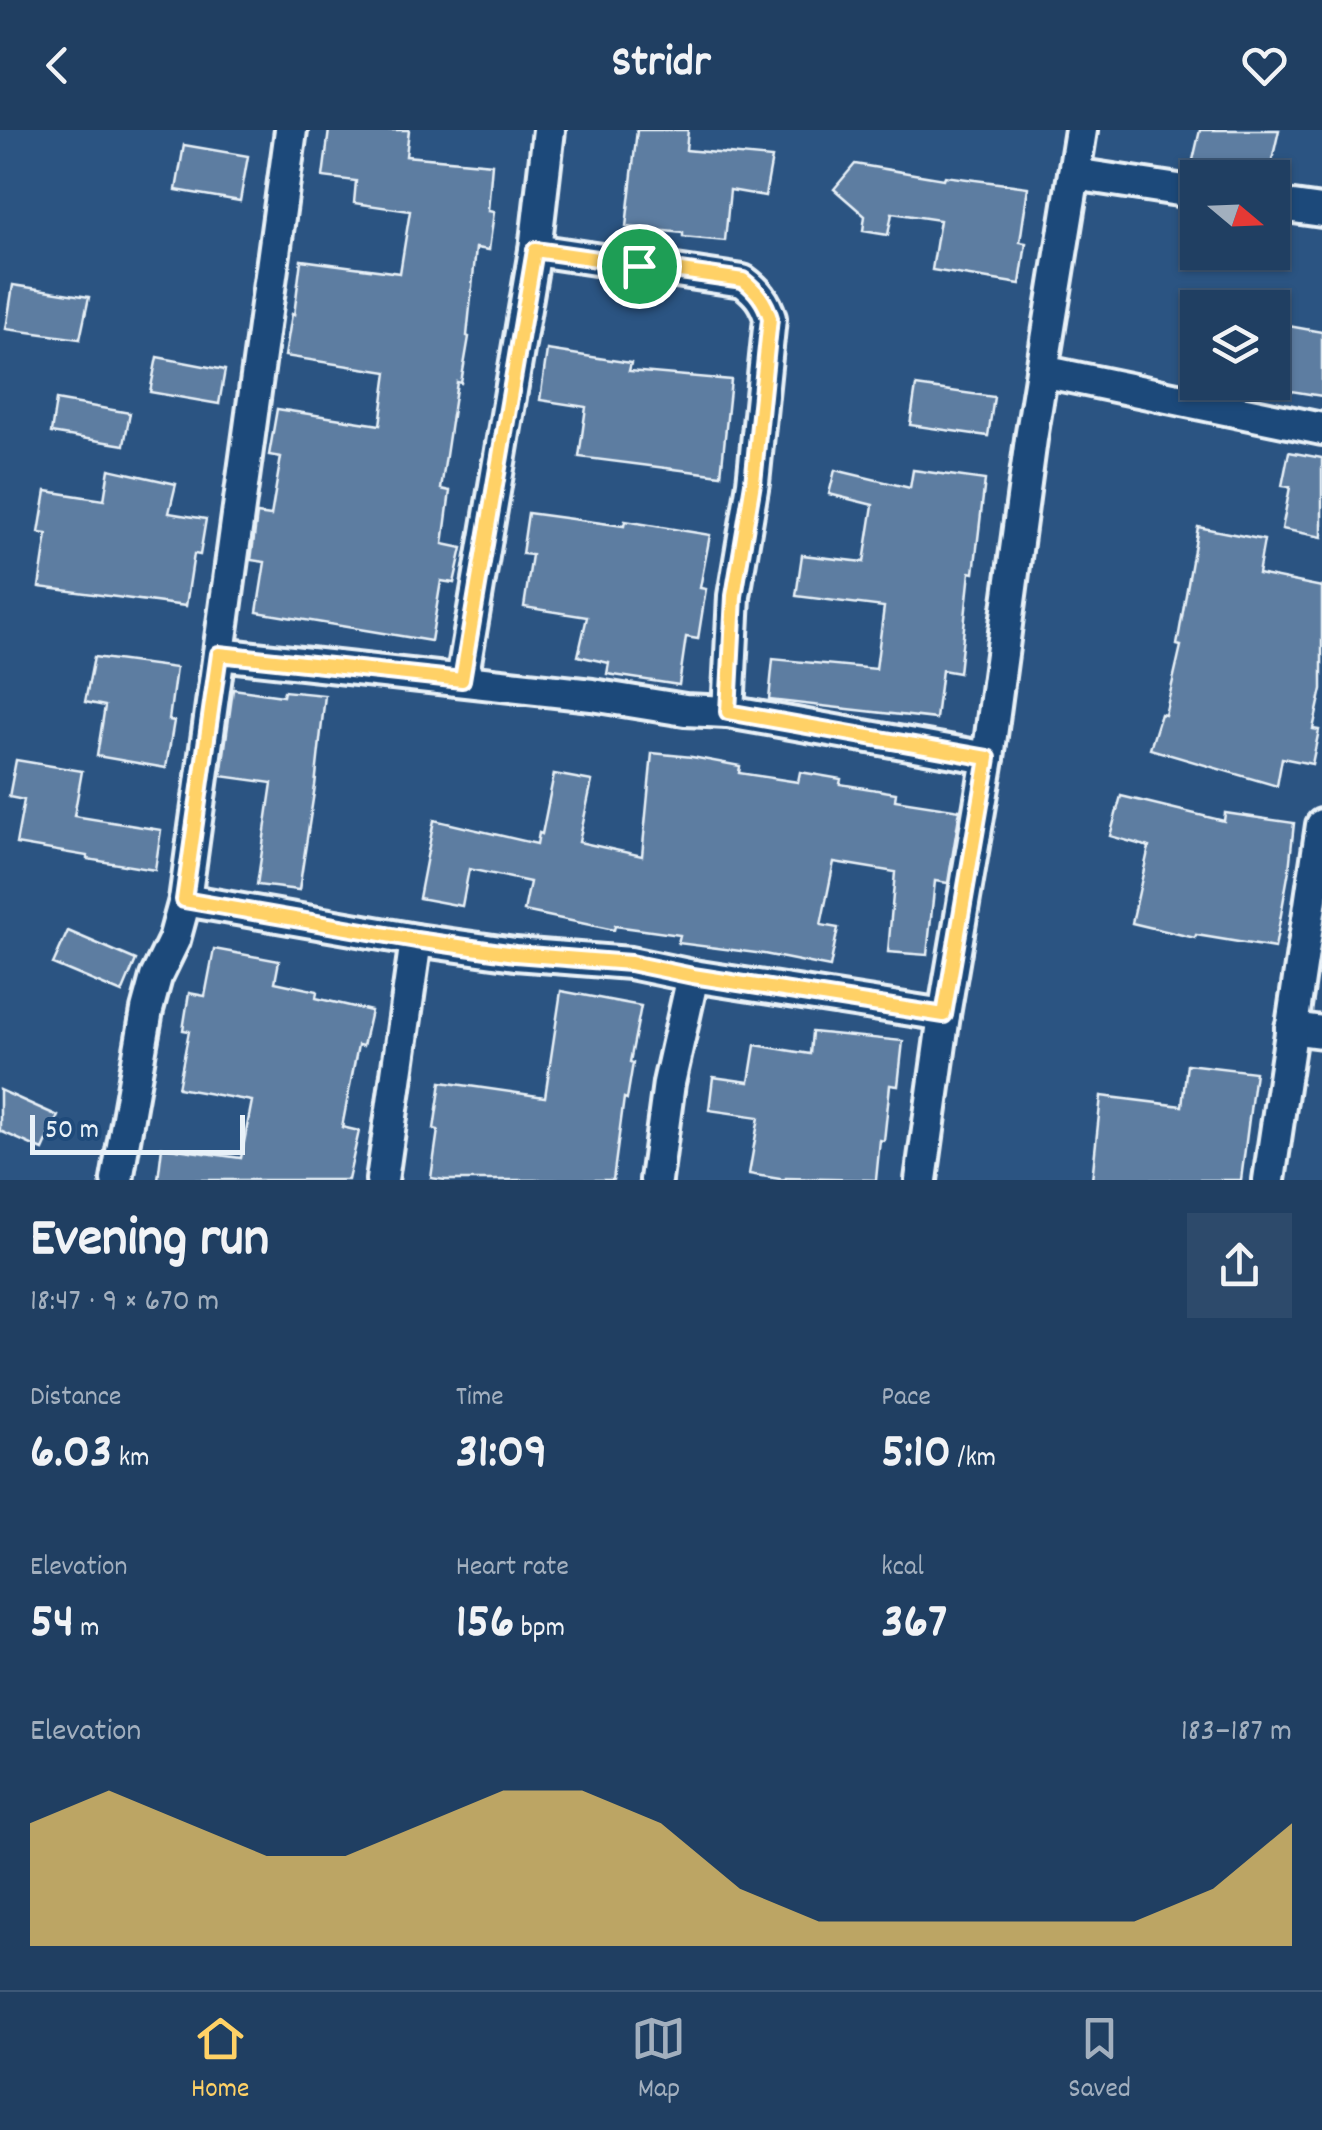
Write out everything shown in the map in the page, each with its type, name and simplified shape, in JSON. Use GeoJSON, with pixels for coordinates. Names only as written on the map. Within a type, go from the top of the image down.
{"type":"FeatureCollection","features":[{"type":"Feature","properties":{"kind":"street"},"geometry":{"type":"LineString","coordinates":[[117,1180],[147,1010],[156,977],[174,940],[184,900],[291,130]]}},
{"type":"Feature","properties":{"kind":"street"},"geometry":{"type":"LineString","coordinates":[[462,680],[535,250],[549,130]]}},
{"type":"Feature","properties":{"kind":"street"},"geometry":{"type":"LineString","coordinates":[[920,1180],[988,758],[1042,371],[1081,130]]}},
{"type":"Feature","properties":{"kind":"street"},"geometry":{"type":"LineString","coordinates":[[1074,174],[1180,190]]}},
{"type":"Feature","properties":{"kind":"street"},"geometry":{"type":"LineString","coordinates":[[1290,207],[1322,211]]}},
{"type":"Feature","properties":{"kind":"street"},"geometry":{"type":"LineString","coordinates":[[535,250],[743,280],[765,302],[770,318],[753,483],[734,596],[728,712]]}},
{"type":"Feature","properties":{"kind":"street"},"geometry":{"type":"LineString","coordinates":[[1042,371],[1322,429]]}},
{"type":"Feature","properties":{"kind":"street"},"geometry":{"type":"LineString","coordinates":[[219,654],[728,712],[988,758]]}},
{"type":"Feature","properties":{"kind":"street"},"geometry":{"type":"LineString","coordinates":[[1269,1180],[1322,824]]}},
{"type":"Feature","properties":{"kind":"street"},"geometry":{"type":"LineString","coordinates":[[184,900],[416,940],[515,954],[630,963],[944,1015]]}},
{"type":"Feature","properties":{"kind":"street"},"geometry":{"type":"LineString","coordinates":[[382,1180],[416,940]]}},
{"type":"Feature","properties":{"kind":"street"},"geometry":{"type":"LineString","coordinates":[[656,1180],[669,1083],[693,976]]}},
{"type":"Feature","properties":{"kind":"street"},"geometry":{"type":"LineString","coordinates":[[1291,1028],[1322,1032]]}},
{"type":"Feature","properties":{"kind":"building"},"geometry":{"type":"Polygon","coordinates":[[[329,130],[409,130],[406,156],[492,164],[488,211],[494,212],[489,250],[476,248],[469,337],[461,383],[457,382],[441,489],[450,491],[443,544],[462,548],[454,583],[441,581],[431,641],[257,612],[265,562],[251,560],[257,514],[271,516],[281,457],[269,455],[277,409],[380,425],[387,372],[285,356],[301,260],[400,273],[410,211],[354,203],[356,181],[323,177],[329,130]]]}},
{"type":"Feature","properties":{"kind":"building"},"geometry":{"type":"Polygon","coordinates":[[[637,130],[688,130],[686,150],[772,158],[765,196],[730,190],[725,241],[626,227],[637,130]]]}},
{"type":"Feature","properties":{"kind":"building"},"geometry":{"type":"Polygon","coordinates":[[[1200,130],[1279,130],[1272,160],[1193,160],[1200,130]]]}},
{"type":"Feature","properties":{"kind":"building"},"geometry":{"type":"Polygon","coordinates":[[[184,145],[248,156],[240,201],[176,190],[184,145]]]}},
{"type":"Feature","properties":{"kind":"building"},"geometry":{"type":"Polygon","coordinates":[[[855,164],[944,179],[945,176],[1028,187],[1020,242],[1026,243],[1020,284],[932,270],[940,220],[892,213],[888,235],[863,231],[865,216],[834,189],[855,164]]]}},
{"type":"Feature","properties":{"kind":"building"},"geometry":{"type":"Polygon","coordinates":[[[13,285],[89,297],[80,339],[6,329],[13,285]]]}},
{"type":"Feature","properties":{"kind":"building"},"geometry":{"type":"Polygon","coordinates":[[[1290,326],[1322,332],[1322,396],[1290,391],[1290,326]]]}},
{"type":"Feature","properties":{"kind":"building"},"geometry":{"type":"Polygon","coordinates":[[[547,350],[631,363],[629,371],[731,380],[721,475],[579,457],[586,407],[540,400],[547,350]]]}},
{"type":"Feature","properties":{"kind":"building"},"geometry":{"type":"Polygon","coordinates":[[[157,357],[225,370],[219,404],[150,392],[157,357]]]}},
{"type":"Feature","properties":{"kind":"building"},"geometry":{"type":"Polygon","coordinates":[[[916,386],[994,397],[988,436],[910,425],[916,386]]]}},
{"type":"Feature","properties":{"kind":"building"},"geometry":{"type":"Polygon","coordinates":[[[56,400],[130,413],[124,445],[51,433],[56,400]]]}},
{"type":"Feature","properties":{"kind":"building"},"geometry":{"type":"Polygon","coordinates":[[[1289,452],[1322,458],[1322,537],[1282,529],[1290,487],[1282,486],[1289,452]]]}},
{"type":"Feature","properties":{"kind":"building"},"geometry":{"type":"Polygon","coordinates":[[[109,469],[176,484],[169,513],[206,519],[200,555],[194,554],[186,606],[39,587],[47,534],[39,533],[46,491],[104,500],[109,469]]]}},
{"type":"Feature","properties":{"kind":"building"},"geometry":{"type":"Polygon","coordinates":[[[835,470],[910,488],[913,470],[985,480],[959,673],[942,670],[936,719],[769,700],[773,659],[876,669],[884,607],[796,596],[802,555],[864,562],[873,505],[829,494],[835,470]]]}},
{"type":"Feature","properties":{"kind":"building"},"geometry":{"type":"Polygon","coordinates":[[[528,513],[624,526],[625,521],[710,535],[700,588],[706,589],[698,639],[686,637],[679,685],[607,674],[609,663],[578,656],[587,617],[524,607],[532,555],[522,554],[528,513]]]}},
{"type":"Feature","properties":{"kind":"building"},"geometry":{"type":"Polygon","coordinates":[[[1198,527],[1264,540],[1258,574],[1322,587],[1322,689],[1313,729],[1319,730],[1312,764],[1282,758],[1277,786],[1150,749],[1161,714],[1165,715],[1181,646],[1177,645],[1198,527]]]}},
{"type":"Feature","properties":{"kind":"building"},"geometry":{"type":"Polygon","coordinates":[[[94,657],[176,668],[169,720],[174,721],[166,768],[97,756],[105,706],[85,702],[94,657]]]}},
{"type":"Feature","properties":{"kind":"building"},"geometry":{"type":"Polygon","coordinates":[[[233,689],[283,696],[284,691],[325,695],[299,890],[257,885],[272,783],[221,776],[233,689]]]}},
{"type":"Feature","properties":{"kind":"building"},"geometry":{"type":"Polygon","coordinates":[[[652,753],[740,766],[739,773],[798,782],[800,772],[841,779],[840,784],[896,793],[895,800],[960,810],[948,883],[935,881],[927,955],[888,952],[895,872],[834,862],[821,925],[838,928],[830,967],[678,943],[680,935],[615,926],[614,930],[524,911],[530,882],[469,869],[462,906],[419,898],[434,820],[537,844],[554,774],[592,781],[579,842],[642,856],[652,753]]]}},
{"type":"Feature","properties":{"kind":"building"},"geometry":{"type":"Polygon","coordinates":[[[16,760],[82,771],[74,816],[161,830],[155,870],[16,844],[24,800],[9,797],[16,760]]]}},
{"type":"Feature","properties":{"kind":"building"},"geometry":{"type":"Polygon","coordinates":[[[1121,796],[1224,821],[1225,813],[1294,823],[1275,948],[1196,935],[1195,938],[1132,923],[1149,847],[1110,836],[1121,796]]]}},
{"type":"Feature","properties":{"kind":"building"},"geometry":{"type":"Polygon","coordinates":[[[68,931],[136,960],[122,993],[53,964],[68,931]]]}},
{"type":"Feature","properties":{"kind":"building"},"geometry":{"type":"Polygon","coordinates":[[[214,949],[279,961],[275,982],[317,991],[316,998],[371,1011],[363,1046],[358,1045],[342,1127],[359,1131],[348,1180],[158,1180],[162,1147],[241,1158],[252,1101],[178,1088],[189,1031],[183,1030],[189,993],[205,996],[214,949]]]}},
{"type":"Feature","properties":{"kind":"building"},"geometry":{"type":"Polygon","coordinates":[[[561,991],[641,1006],[613,1180],[431,1178],[441,1082],[545,1097],[561,991]]]}},
{"type":"Feature","properties":{"kind":"building"},"geometry":{"type":"Polygon","coordinates":[[[812,1032],[903,1041],[898,1086],[890,1085],[876,1180],[786,1180],[749,1174],[759,1117],[709,1110],[713,1077],[749,1082],[755,1045],[810,1054],[812,1032]]]}},
{"type":"Feature","properties":{"kind":"building"},"geometry":{"type":"Polygon","coordinates":[[[1187,1064],[1255,1072],[1241,1180],[1092,1180],[1101,1096],[1182,1106],[1187,1064]]]}},
{"type":"Feature","properties":{"kind":"building"},"geometry":{"type":"Polygon","coordinates":[[[0,1090],[58,1116],[43,1150],[0,1131],[0,1090]]]}},
{"type":"Feature","properties":{"kind":"route"},"geometry":{"type":"LineString","coordinates":[[535,250],[639,266],[743,280],[765,302],[770,318],[753,483],[734,596],[728,712],[988,758],[944,1015],[630,963],[515,954],[416,940],[184,900],[219,654],[462,680],[535,250]]}}]}
